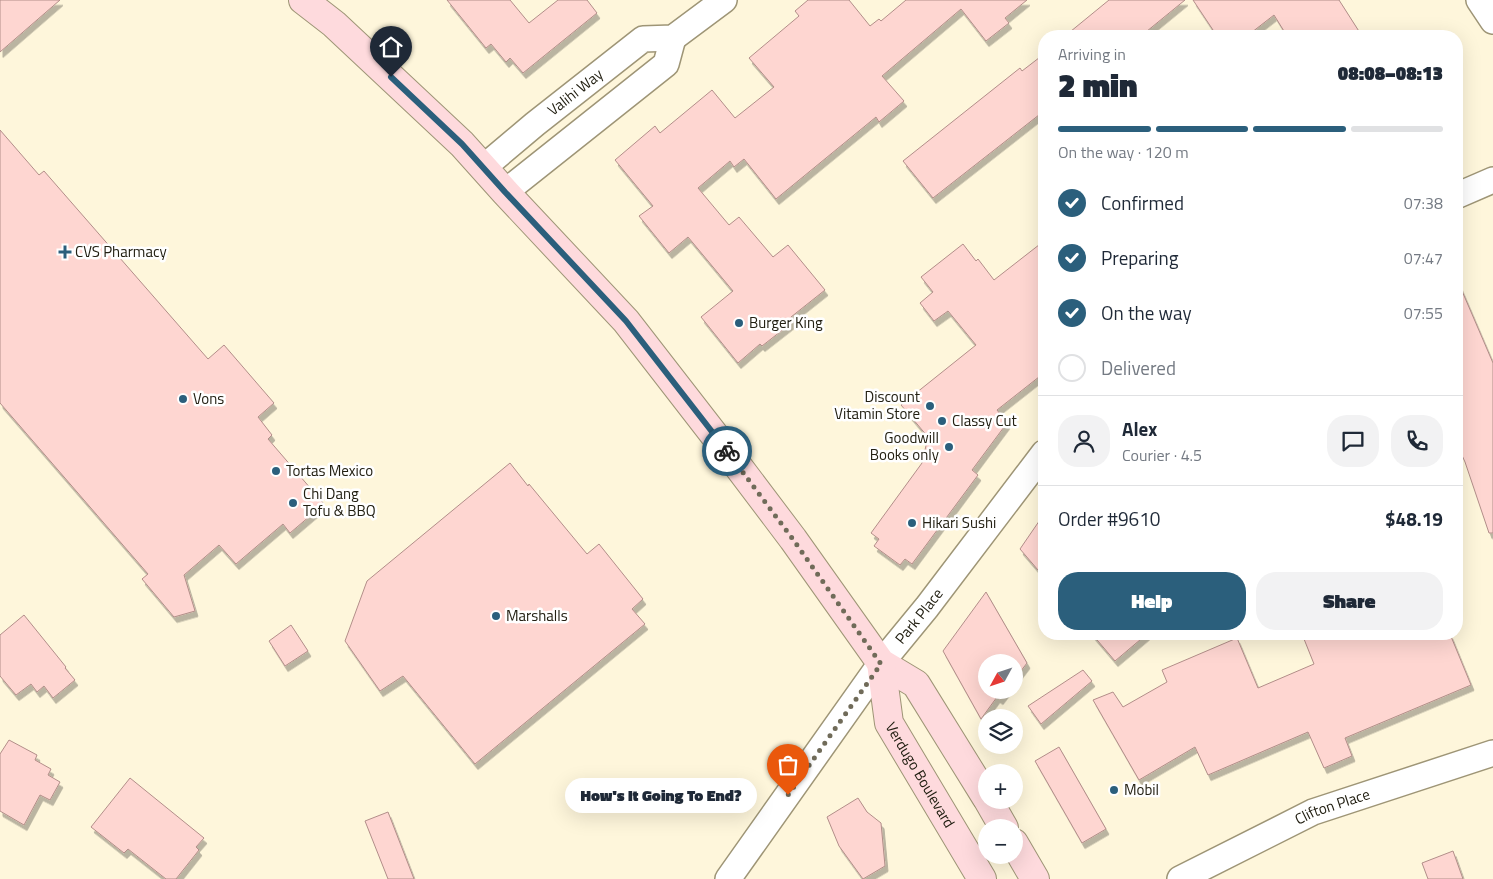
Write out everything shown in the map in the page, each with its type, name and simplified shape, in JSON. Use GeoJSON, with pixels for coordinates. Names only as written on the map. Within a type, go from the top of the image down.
{"type":"FeatureCollection","features":[{"type":"Feature","properties":{"kind":"main road","name":"Verdugo Boulevard"},"geometry":{"type":"LineString","coordinates":[[303,0],[334,24],[462,144],[626,321],[792,538],[881,664],[916,684],[978,784]]}},
{"type":"Feature","properties":{"kind":"main road","name":"Verdugo Boulevard"},"geometry":{"type":"LineString","coordinates":[[881,664],[889,723],[982,879]]}},
{"type":"Feature","properties":{"kind":"main road"},"geometry":{"type":"LineString","coordinates":[[1023,858],[1035,879]]}},
{"type":"Feature","properties":{"kind":"street"},"geometry":{"type":"LineString","coordinates":[[1479,0],[1493,21]]}},
{"type":"Feature","properties":{"kind":"street"},"geometry":{"type":"LineString","coordinates":[[505,192],[666,64],[673,38],[709,4]]}},
{"type":"Feature","properties":{"kind":"street","name":"Valihi Way"},"geometry":{"type":"LineString","coordinates":[[484,168],[535,124],[643,39],[673,38]]}},
{"type":"Feature","properties":{"kind":"street"},"geometry":{"type":"LineString","coordinates":[[1463,193],[1493,180]]}},
{"type":"Feature","properties":{"kind":"street","name":"Park Place"},"geometry":{"type":"LineString","coordinates":[[728,879],[881,664],[927,607],[1038,461]]}},
{"type":"Feature","properties":{"kind":"street","name":"Clifton Place"},"geometry":{"type":"LineString","coordinates":[[1180,879],[1313,812],[1493,753]]}},
{"type":"Feature","properties":{"kind":"building"},"geometry":{"type":"Polygon","coordinates":[[[0,0],[60,0],[0,52],[0,0]]]}},
{"type":"Feature","properties":{"kind":"building"},"geometry":{"type":"Polygon","coordinates":[[[447,0],[510,0],[529,23],[558,0],[587,0],[597,13],[523,73],[510,58],[506,62],[491,44],[486,48],[447,0]]]}},
{"type":"Feature","properties":{"kind":"building"},"geometry":{"type":"Polygon","coordinates":[[[808,0],[849,0],[870,26],[879,19],[881,21],[906,0],[1027,0],[1005,18],[1009,23],[986,41],[961,9],[882,76],[904,101],[879,122],[876,117],[776,199],[744,159],[734,167],[730,161],[698,188],[729,225],[739,217],[773,257],[788,245],[825,290],[791,317],[794,321],[762,346],[760,344],[738,363],[701,317],[733,291],[688,237],[669,253],[639,216],[653,206],[615,160],[655,126],[660,133],[712,90],[735,118],[774,87],[749,58],[799,16],[795,11],[808,0]]]}},
{"type":"Feature","properties":{"kind":"building"},"geometry":{"type":"Polygon","coordinates":[[[1109,0],[1185,0],[1148,30],[1072,30],[1109,0]]]}},
{"type":"Feature","properties":{"kind":"building"},"geometry":{"type":"Polygon","coordinates":[[[1193,0],[1339,0],[1358,30],[1283,30],[1274,15],[1255,30],[1213,30],[1193,0]]]}},
{"type":"Feature","properties":{"kind":"building"},"geometry":{"type":"Polygon","coordinates":[[[1038,59],[1038,116],[933,198],[903,161],[1020,68],[1022,71],[1038,59]]]}},
{"type":"Feature","properties":{"kind":"building"},"geometry":{"type":"Polygon","coordinates":[[[0,130],[39,175],[44,171],[208,359],[224,345],[274,403],[258,417],[272,435],[268,439],[324,504],[290,533],[283,524],[236,564],[219,545],[184,575],[195,611],[174,617],[142,579],[148,574],[0,403],[0,130]]]}},
{"type":"Feature","properties":{"kind":"building"},"geometry":{"type":"Polygon","coordinates":[[[963,244],[976,261],[978,259],[994,280],[1038,246],[1038,378],[997,410],[1007,423],[972,470],[978,475],[912,564],[905,559],[900,565],[874,546],[879,539],[871,533],[922,463],[928,437],[901,405],[976,345],[948,311],[934,321],[920,303],[933,292],[921,277],[963,244]]]}},
{"type":"Feature","properties":{"kind":"building"},"geometry":{"type":"Polygon","coordinates":[[[1463,293],[1493,363],[1493,533],[1489,533],[1463,458],[1463,293]]]}},
{"type":"Feature","properties":{"kind":"building","name":"Marshalls"},"geometry":{"type":"Polygon","coordinates":[[[510,463],[587,554],[599,544],[643,599],[632,609],[645,624],[475,764],[403,676],[380,691],[345,641],[367,581],[510,463]]]}},
{"type":"Feature","properties":{"kind":"building"},"geometry":{"type":"Polygon","coordinates":[[[1038,523],[1038,570],[1020,549],[1038,523]]]}},
{"type":"Feature","properties":{"kind":"building"},"geometry":{"type":"Polygon","coordinates":[[[986,592],[1022,654],[978,654],[978,699],[996,699],[988,709],[978,709],[978,714],[943,651],[986,592]]]}},
{"type":"Feature","properties":{"kind":"building"},"geometry":{"type":"Polygon","coordinates":[[[24,615],[75,680],[53,698],[44,686],[37,692],[31,684],[16,695],[0,676],[0,635],[24,615]]]}},
{"type":"Feature","properties":{"kind":"building"},"geometry":{"type":"Polygon","coordinates":[[[291,625],[308,651],[285,666],[269,641],[291,625]]]}},
{"type":"Feature","properties":{"kind":"building"},"geometry":{"type":"Polygon","coordinates":[[[1097,640],[1140,640],[1115,661],[1097,640]]]}},
{"type":"Feature","properties":{"kind":"building"},"geometry":{"type":"Polygon","coordinates":[[[1232,640],[1238,640],[1258,688],[1314,664],[1304,640],[1452,640],[1471,685],[1345,738],[1352,756],[1324,768],[1308,732],[1208,775],[1195,747],[1139,780],[1093,700],[1113,692],[1123,707],[1167,682],[1162,670],[1232,640]]]}},
{"type":"Feature","properties":{"kind":"building"},"geometry":{"type":"Polygon","coordinates":[[[1023,656],[1027,663],[1023,668],[1023,656]]]}},
{"type":"Feature","properties":{"kind":"building"},"geometry":{"type":"Polygon","coordinates":[[[1083,670],[1092,681],[1041,724],[1028,706],[1083,670]]]}},
{"type":"Feature","properties":{"kind":"building"},"geometry":{"type":"Polygon","coordinates":[[[9,740],[37,755],[35,760],[51,769],[48,775],[60,782],[50,800],[40,795],[24,825],[0,811],[0,754],[9,740]]]}},
{"type":"Feature","properties":{"kind":"building"},"geometry":{"type":"Polygon","coordinates":[[[1059,747],[1106,829],[1082,843],[1035,761],[1059,747]]]}},
{"type":"Feature","properties":{"kind":"building"},"geometry":{"type":"Polygon","coordinates":[[[130,778],[204,838],[196,847],[199,850],[176,879],[166,879],[128,849],[124,853],[91,827],[130,778]]]}},
{"type":"Feature","properties":{"kind":"building"},"geometry":{"type":"Polygon","coordinates":[[[858,798],[867,812],[881,823],[885,866],[863,879],[839,846],[827,817],[858,798]]]}},
{"type":"Feature","properties":{"kind":"building"},"geometry":{"type":"Polygon","coordinates":[[[388,812],[414,879],[388,879],[365,821],[388,812]]]}},
{"type":"Feature","properties":{"kind":"building"},"geometry":{"type":"Polygon","coordinates":[[[1453,851],[1463,879],[1428,879],[1422,863],[1453,851]]]}},
{"type":"Feature","properties":{"kind":"way so far"},"geometry":{"type":"LineString","coordinates":[[727,451],[792,538],[881,664],[788,795]]}},
{"type":"Feature","properties":{"kind":"place","name":"CVS Pharmacy"},"geometry":{"type":"Point","coordinates":[65,252]}},
{"type":"Feature","properties":{"kind":"place","name":"Burger King"},"geometry":{"type":"Point","coordinates":[739,323]}},
{"type":"Feature","properties":{"kind":"place","name":"Vons"},"geometry":{"type":"Point","coordinates":[183,399]}},
{"type":"Feature","properties":{"kind":"place","name":"Discount Vitamin Store"},"geometry":{"type":"Point","coordinates":[930,406]}},
{"type":"Feature","properties":{"kind":"place","name":"Classy Cut"},"geometry":{"type":"Point","coordinates":[942,421]}},
{"type":"Feature","properties":{"kind":"place","name":"Goodwill Books only"},"geometry":{"type":"Point","coordinates":[949,447]}},
{"type":"Feature","properties":{"kind":"place","name":"Tortas Mexico"},"geometry":{"type":"Point","coordinates":[276,471]}},
{"type":"Feature","properties":{"kind":"place","name":"Chi Dang Tofu & BBQ"},"geometry":{"type":"Point","coordinates":[293,503]}},
{"type":"Feature","properties":{"kind":"place","name":"Hikari Sushi"},"geometry":{"type":"Point","coordinates":[912,523]}},
{"type":"Feature","properties":{"kind":"place","name":"Marshalls"},"geometry":{"type":"Point","coordinates":[496,616]}},
{"type":"Feature","properties":{"kind":"place","name":"Mobil"},"geometry":{"type":"Point","coordinates":[1114,790]}},
{"type":"Feature","properties":{"kind":"place","name":"How's It Going To End?"},"geometry":{"type":"Point","coordinates":[788,795]}},
{"type":"Feature","properties":{"kind":"route"},"geometry":{"type":"LineString","coordinates":[[391,77],[462,144],[626,321],[727,451]]}}]}
